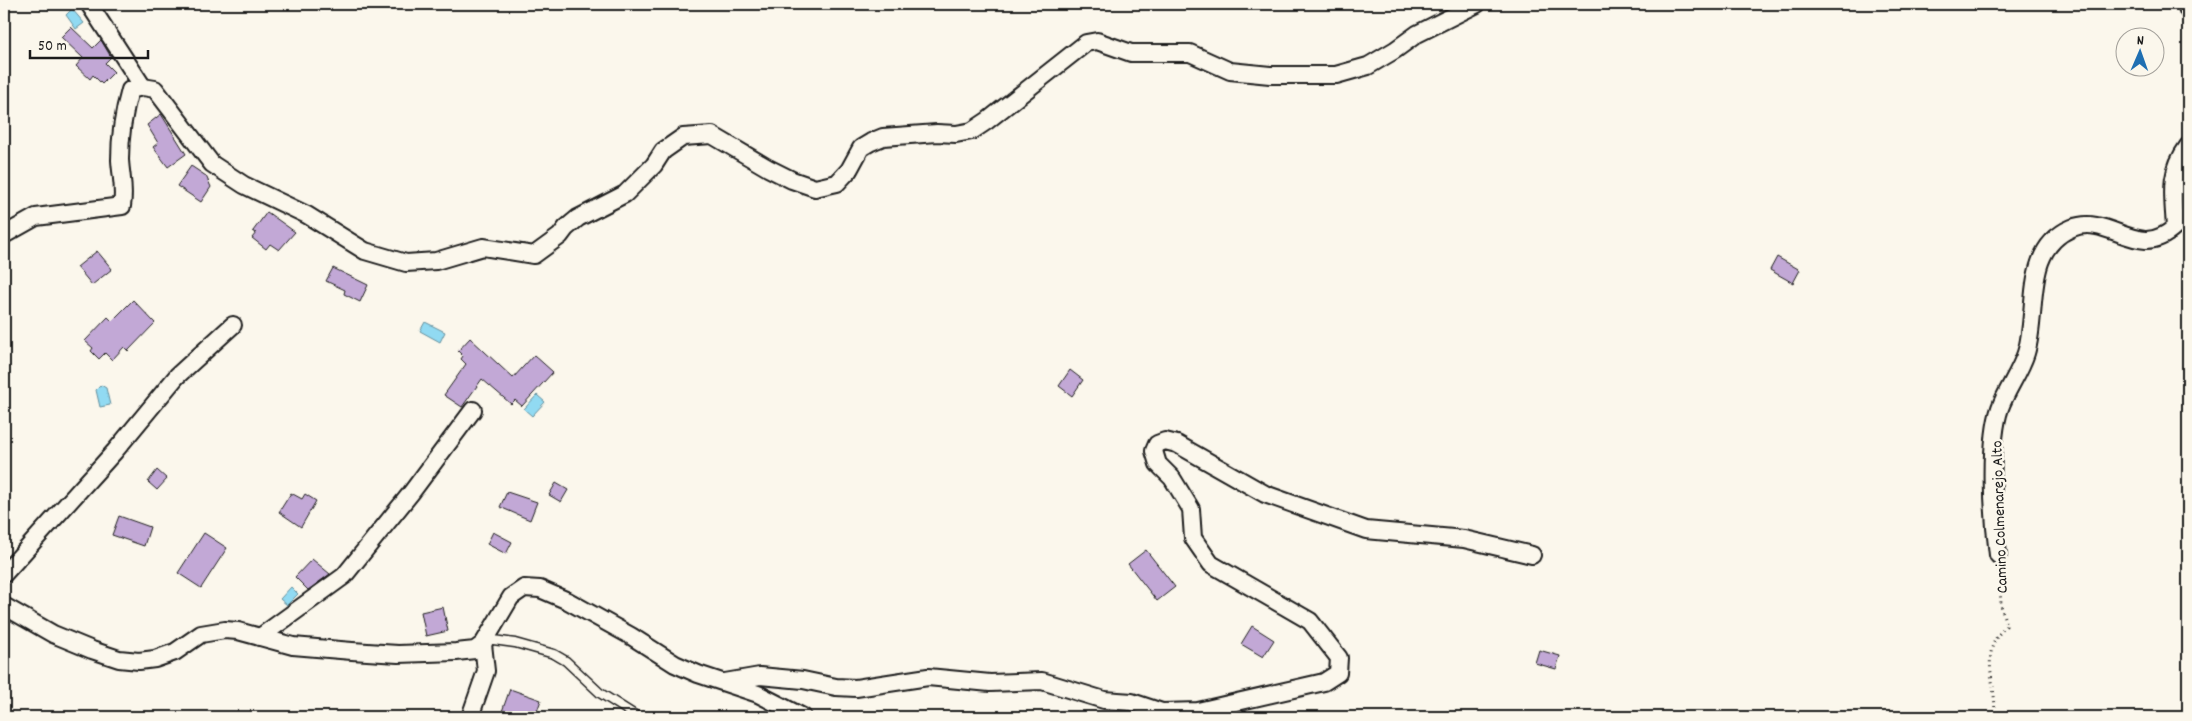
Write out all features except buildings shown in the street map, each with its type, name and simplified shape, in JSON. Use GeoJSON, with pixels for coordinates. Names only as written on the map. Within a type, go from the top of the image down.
{"type":"FeatureCollection","features":[{"type":"Feature","properties":{"kind":"street"},"geometry":{"type":"LineString","coordinates":[[89,4],[143,87]]}},
{"type":"Feature","properties":{"kind":"street"},"geometry":{"type":"LineString","coordinates":[[4,236],[36,217],[122,206],[124,190],[120,161],[121,122],[130,90],[143,87],[155,89],[207,158],[220,169],[244,184],[307,215],[365,251],[406,263],[436,260],[483,247],[534,255],[560,236],[578,218],[626,194],[654,165],[663,151],[683,137],[712,135],[792,180],[815,188],[838,183],[849,170],[862,148],[883,137],[972,131],[1086,43],[1097,41],[1131,53],[1190,53],[1230,71],[1270,75],[1336,75],[1368,66],[1418,34],[1477,4]]}},
{"type":"Feature","properties":{"kind":"street"},"geometry":{"type":"LineString","coordinates":[[2186,4],[2188,10]]}},
{"type":"Feature","properties":{"kind":"street","name":"Camino Colmenarejo Alto"},"geometry":{"type":"LineString","coordinates":[[1998,555],[1994,478],[1995,430],[2003,402],[2026,353],[2038,269],[2044,253],[2055,238],[2073,228],[2092,225],[2148,242],[2164,237],[2175,227],[2173,179],[2180,157],[2188,146]]}},
{"type":"Feature","properties":{"kind":"street"},"geometry":{"type":"LineString","coordinates":[[4,574],[115,451],[177,376],[233,324]]}},
{"type":"Feature","properties":{"kind":"street"},"geometry":{"type":"LineString","coordinates":[[260,637],[344,576],[411,493],[473,410]]}},
{"type":"Feature","properties":{"kind":"street"},"geometry":{"type":"LineString","coordinates":[[725,682],[760,676],[856,688],[928,677],[990,683],[1042,681],[1104,700],[1132,702],[1162,712],[1198,711],[1324,682],[1338,673],[1339,658],[1310,621],[1211,564],[1193,538],[1190,509],[1172,478],[1158,464],[1154,451],[1157,444],[1165,441],[1177,444],[1265,494],[1366,530],[1464,538],[1532,555]]}},
{"type":"Feature","properties":{"kind":"street"},"geometry":{"type":"LineString","coordinates":[[4,606],[53,634],[119,659],[139,661],[165,656],[175,652],[201,634],[238,631],[293,646],[398,654],[456,652],[475,650],[484,641],[511,597],[517,591],[531,587],[568,601],[631,636],[675,664],[698,674],[758,694],[803,717]]}},
{"type":"Feature","properties":{"kind":"street"},"geometry":{"type":"LineString","coordinates":[[470,717],[486,671],[484,641]]}},
{"type":"Feature","properties":{"kind":"lane"},"geometry":{"type":"LineString","coordinates":[[484,641],[506,641],[554,654],[566,661],[600,693],[638,717]]}},
{"type":"Feature","properties":{"kind":"path","name":"Camino Colmenarejo Alto"},"geometry":{"type":"LineString","coordinates":[[1994,717],[1994,687],[1990,660],[1994,640],[2006,626],[2001,605],[1998,555]]}},
{"type":"Feature","properties":{"kind":"water"},"geometry":{"type":"Polygon","coordinates":[[[72,9],[84,23],[76,29],[66,15],[72,9]]]}},
{"type":"Feature","properties":{"kind":"water"},"geometry":{"type":"Polygon","coordinates":[[[425,322],[445,332],[440,342],[420,331],[425,322]]]}},
{"type":"Feature","properties":{"kind":"water"},"geometry":{"type":"Polygon","coordinates":[[[101,385],[106,388],[110,405],[100,407],[96,390],[101,385]]]}},
{"type":"Feature","properties":{"kind":"water"},"geometry":{"type":"Polygon","coordinates":[[[537,395],[545,402],[532,416],[524,409],[537,395]]]}},
{"type":"Feature","properties":{"kind":"water"},"geometry":{"type":"Polygon","coordinates":[[[291,587],[298,594],[287,605],[280,599],[291,587]]]}}]}
